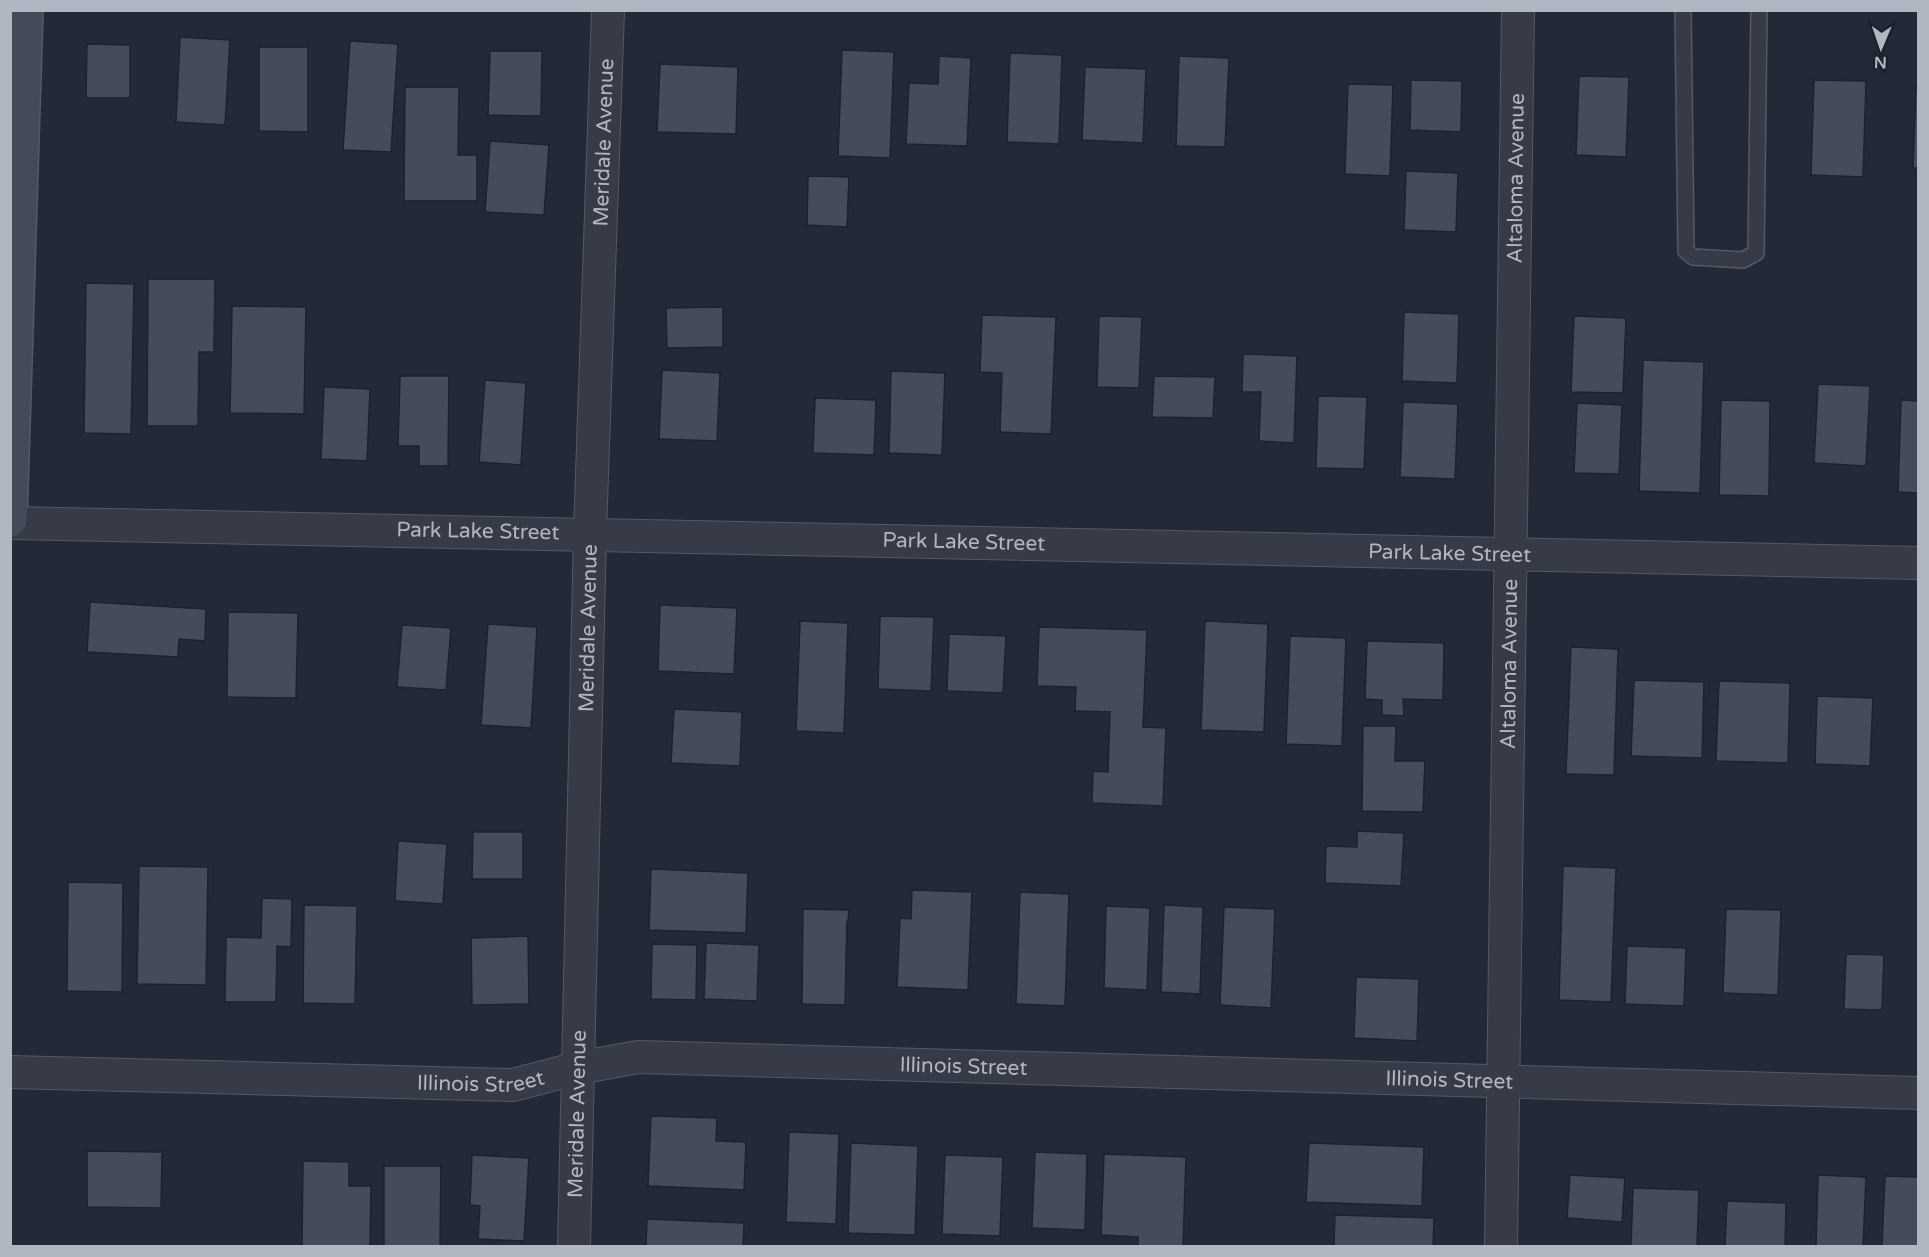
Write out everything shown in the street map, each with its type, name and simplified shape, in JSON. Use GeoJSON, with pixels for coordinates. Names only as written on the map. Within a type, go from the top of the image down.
{"type":"FeatureCollection","features":[{"type":"Feature","properties":{"kind":"street"},"geometry":{"type":"LineString","coordinates":[[10,521],[26,10]]}},
{"type":"Feature","properties":{"kind":"street","name":"Meridale Avenue"},"geometry":{"type":"LineString","coordinates":[[574,1246],[590,532],[608,10]]}},
{"type":"Feature","properties":{"kind":"street","name":"Altaloma Avenue"},"geometry":{"type":"LineString","coordinates":[[1501,1246],[1518,10]]}},
{"type":"Feature","properties":{"kind":"street","name":"Park Lake Street"},"geometry":{"type":"LineString","coordinates":[[10,521],[1918,563]]}},
{"type":"Feature","properties":{"kind":"street","name":"Illinois Street"},"geometry":{"type":"LineString","coordinates":[[10,1072],[513,1085],[578,1068],[638,1057],[1918,1093]]}},
{"type":"Feature","properties":{"kind":"lane"},"geometry":{"type":"LineString","coordinates":[[1683,10],[1686,251],[1693,257],[1743,260],[1756,253],[1759,10]]}},
{"type":"Feature","properties":{"kind":"building"},"geometry":{"type":"Polygon","coordinates":[[[180,37],[230,40],[225,125],[176,122],[180,37]]]}},
{"type":"Feature","properties":{"kind":"building"},"geometry":{"type":"Polygon","coordinates":[[[350,41],[398,44],[391,152],[343,150],[350,41]]]}},
{"type":"Feature","properties":{"kind":"building"},"geometry":{"type":"Polygon","coordinates":[[[87,44],[130,45],[130,98],[86,98],[87,44]]]}},
{"type":"Feature","properties":{"kind":"building"},"geometry":{"type":"Polygon","coordinates":[[[259,47],[308,47],[308,132],[259,131],[259,47]]]}},
{"type":"Feature","properties":{"kind":"building"},"geometry":{"type":"Polygon","coordinates":[[[842,50],[894,52],[890,158],[838,156],[842,50]]]}},
{"type":"Feature","properties":{"kind":"building"},"geometry":{"type":"Polygon","coordinates":[[[490,51],[542,51],[541,116],[488,115],[490,51]]]}},
{"type":"Feature","properties":{"kind":"building"},"geometry":{"type":"Polygon","coordinates":[[[1010,53],[1062,55],[1059,144],[1007,142],[1010,53]]]}},
{"type":"Feature","properties":{"kind":"building"},"geometry":{"type":"Polygon","coordinates":[[[939,56],[971,58],[967,146],[906,144],[909,83],[938,84],[939,56]]]}},
{"type":"Feature","properties":{"kind":"building"},"geometry":{"type":"Polygon","coordinates":[[[1179,56],[1229,58],[1225,147],[1176,146],[1179,56]]]}},
{"type":"Feature","properties":{"kind":"building"},"geometry":{"type":"Polygon","coordinates":[[[660,64],[738,67],[736,134],[657,132],[660,64]]]}},
{"type":"Feature","properties":{"kind":"building"},"geometry":{"type":"Polygon","coordinates":[[[1085,67],[1146,69],[1143,143],[1082,140],[1085,67]]]}},
{"type":"Feature","properties":{"kind":"building"},"geometry":{"type":"Polygon","coordinates":[[[1579,76],[1629,77],[1626,157],[1576,155],[1579,76]]]}},
{"type":"Feature","properties":{"kind":"building"},"geometry":{"type":"Polygon","coordinates":[[[1411,80],[1462,81],[1461,132],[1410,130],[1411,80]]]}},
{"type":"Feature","properties":{"kind":"building"},"geometry":{"type":"Polygon","coordinates":[[[1814,80],[1866,81],[1863,177],[1811,175],[1814,80]]]}},
{"type":"Feature","properties":{"kind":"building"},"geometry":{"type":"Polygon","coordinates":[[[1348,84],[1393,85],[1390,176],[1345,174],[1348,84]]]}},
{"type":"Feature","properties":{"kind":"building"},"geometry":{"type":"Polygon","coordinates":[[[405,87],[459,87],[458,155],[477,155],[477,201],[404,201],[405,87]]]}},
{"type":"Feature","properties":{"kind":"building"},"geometry":{"type":"Polygon","coordinates":[[[1916,87],[1918,88],[1918,168],[1913,168],[1916,87]]]}},
{"type":"Feature","properties":{"kind":"building"},"geometry":{"type":"Polygon","coordinates":[[[490,141],[549,145],[544,215],[485,212],[490,141]]]}},
{"type":"Feature","properties":{"kind":"building"},"geometry":{"type":"Polygon","coordinates":[[[1406,171],[1458,173],[1456,232],[1404,230],[1406,171]]]}},
{"type":"Feature","properties":{"kind":"building"},"geometry":{"type":"Polygon","coordinates":[[[808,176],[849,177],[847,227],[807,225],[808,176]]]}},
{"type":"Feature","properties":{"kind":"building"},"geometry":{"type":"Polygon","coordinates":[[[148,279],[215,279],[214,352],[199,352],[198,426],[147,426],[148,279]]]}},
{"type":"Feature","properties":{"kind":"building"},"geometry":{"type":"Polygon","coordinates":[[[86,283],[134,284],[131,434],[84,433],[86,283]]]}},
{"type":"Feature","properties":{"kind":"building"},"geometry":{"type":"Polygon","coordinates":[[[232,306],[306,307],[304,414],[230,413],[232,306]]]}},
{"type":"Feature","properties":{"kind":"building"},"geometry":{"type":"Polygon","coordinates":[[[723,307],[723,347],[667,348],[666,308],[723,307]]]}},
{"type":"Feature","properties":{"kind":"building"},"geometry":{"type":"Polygon","coordinates":[[[1404,312],[1459,314],[1457,383],[1402,381],[1404,312]]]}},
{"type":"Feature","properties":{"kind":"building"},"geometry":{"type":"Polygon","coordinates":[[[982,315],[1056,317],[1051,434],[1000,432],[1002,373],[980,372],[982,315]]]}},
{"type":"Feature","properties":{"kind":"building"},"geometry":{"type":"Polygon","coordinates":[[[1099,316],[1142,317],[1139,388],[1097,387],[1099,316]]]}},
{"type":"Feature","properties":{"kind":"building"},"geometry":{"type":"Polygon","coordinates":[[[1574,316],[1626,318],[1623,393],[1571,392],[1574,316]]]}},
{"type":"Feature","properties":{"kind":"building"},"geometry":{"type":"Polygon","coordinates":[[[1243,354],[1297,356],[1294,443],[1259,441],[1261,392],[1242,392],[1243,354]]]}},
{"type":"Feature","properties":{"kind":"building"},"geometry":{"type":"Polygon","coordinates":[[[1643,360],[1704,362],[1700,493],[1639,491],[1643,360]]]}},
{"type":"Feature","properties":{"kind":"building"},"geometry":{"type":"Polygon","coordinates":[[[662,370],[720,373],[717,441],[659,439],[662,370]]]}},
{"type":"Feature","properties":{"kind":"building"},"geometry":{"type":"Polygon","coordinates":[[[891,371],[945,373],[942,455],[889,453],[891,371]]]}},
{"type":"Feature","properties":{"kind":"building"},"geometry":{"type":"Polygon","coordinates":[[[400,376],[449,376],[448,466],[419,466],[419,446],[398,446],[400,376]]]}},
{"type":"Feature","properties":{"kind":"building"},"geometry":{"type":"Polygon","coordinates":[[[1154,376],[1215,377],[1213,418],[1152,417],[1154,376]]]}},
{"type":"Feature","properties":{"kind":"building"},"geometry":{"type":"Polygon","coordinates":[[[485,380],[526,383],[521,465],[479,462],[485,380]]]}},
{"type":"Feature","properties":{"kind":"building"},"geometry":{"type":"Polygon","coordinates":[[[1818,384],[1870,386],[1866,466],[1814,463],[1818,384]]]}},
{"type":"Feature","properties":{"kind":"building"},"geometry":{"type":"Polygon","coordinates":[[[324,387],[370,389],[367,461],[321,459],[324,387]]]}},
{"type":"Feature","properties":{"kind":"building"},"geometry":{"type":"Polygon","coordinates":[[[1318,396],[1367,397],[1364,469],[1316,468],[1318,396]]]}},
{"type":"Feature","properties":{"kind":"building"},"geometry":{"type":"Polygon","coordinates":[[[815,398],[876,400],[874,455],[813,453],[815,398]]]}},
{"type":"Feature","properties":{"kind":"building"},"geometry":{"type":"Polygon","coordinates":[[[1721,400],[1770,401],[1769,496],[1719,495],[1721,400]]]}},
{"type":"Feature","properties":{"kind":"building"},"geometry":{"type":"Polygon","coordinates":[[[1901,400],[1918,401],[1918,493],[1898,492],[1901,400]]]}},
{"type":"Feature","properties":{"kind":"building"},"geometry":{"type":"Polygon","coordinates":[[[1403,402],[1458,404],[1455,479],[1400,477],[1403,402]]]}},
{"type":"Feature","properties":{"kind":"building"},"geometry":{"type":"Polygon","coordinates":[[[1577,403],[1622,405],[1619,474],[1574,473],[1577,403]]]}},
{"type":"Feature","properties":{"kind":"building"},"geometry":{"type":"Polygon","coordinates":[[[90,602],[206,609],[205,641],[179,639],[178,657],[87,652],[90,602]]]}},
{"type":"Feature","properties":{"kind":"building"},"geometry":{"type":"Polygon","coordinates":[[[660,605],[737,608],[734,674],[658,671],[660,605]]]}},
{"type":"Feature","properties":{"kind":"building"},"geometry":{"type":"Polygon","coordinates":[[[228,612],[298,613],[296,698],[227,697],[228,612]]]}},
{"type":"Feature","properties":{"kind":"building"},"geometry":{"type":"Polygon","coordinates":[[[880,616],[934,617],[931,691],[878,689],[880,616]]]}},
{"type":"Feature","properties":{"kind":"building"},"geometry":{"type":"Polygon","coordinates":[[[800,621],[848,623],[844,733],[796,731],[800,621]]]}},
{"type":"Feature","properties":{"kind":"building"},"geometry":{"type":"Polygon","coordinates":[[[1205,621],[1268,624],[1264,732],[1201,730],[1205,621]]]}},
{"type":"Feature","properties":{"kind":"building"},"geometry":{"type":"Polygon","coordinates":[[[488,624],[537,627],[531,728],[481,725],[488,624]]]}},
{"type":"Feature","properties":{"kind":"building"},"geometry":{"type":"Polygon","coordinates":[[[402,625],[451,628],[446,690],[397,687],[402,625]]]}},
{"type":"Feature","properties":{"kind":"building"},"geometry":{"type":"Polygon","coordinates":[[[1039,627],[1147,630],[1143,727],[1166,728],[1163,806],[1092,803],[1093,771],[1108,772],[1110,712],[1075,711],[1076,687],[1037,686],[1039,627]]]}},
{"type":"Feature","properties":{"kind":"building"},"geometry":{"type":"Polygon","coordinates":[[[949,634],[1006,636],[1003,693],[947,691],[949,634]]]}},
{"type":"Feature","properties":{"kind":"building"},"geometry":{"type":"Polygon","coordinates":[[[1290,636],[1346,638],[1342,746],[1286,744],[1290,636]]]}},
{"type":"Feature","properties":{"kind":"building"},"geometry":{"type":"Polygon","coordinates":[[[1367,641],[1444,643],[1443,700],[1403,699],[1404,716],[1382,715],[1382,700],[1365,699],[1367,641]]]}},
{"type":"Feature","properties":{"kind":"building"},"geometry":{"type":"Polygon","coordinates":[[[1571,647],[1618,649],[1614,775],[1566,774],[1571,647]]]}},
{"type":"Feature","properties":{"kind":"building"},"geometry":{"type":"Polygon","coordinates":[[[1634,680],[1704,682],[1702,758],[1631,756],[1634,680]]]}},
{"type":"Feature","properties":{"kind":"building"},"geometry":{"type":"Polygon","coordinates":[[[1719,681],[1790,683],[1788,763],[1716,761],[1719,681]]]}},
{"type":"Feature","properties":{"kind":"building"},"geometry":{"type":"Polygon","coordinates":[[[1817,696],[1873,698],[1870,766],[1815,764],[1817,696]]]}},
{"type":"Feature","properties":{"kind":"building"},"geometry":{"type":"Polygon","coordinates":[[[674,709],[742,712],[740,766],[671,763],[674,709]]]}},
{"type":"Feature","properties":{"kind":"building"},"geometry":{"type":"Polygon","coordinates":[[[1363,726],[1396,726],[1395,761],[1425,761],[1423,812],[1362,811],[1363,726]]]}},
{"type":"Feature","properties":{"kind":"building"},"geometry":{"type":"Polygon","coordinates":[[[1357,831],[1404,833],[1401,886],[1325,883],[1326,846],[1357,847],[1357,831]]]}},
{"type":"Feature","properties":{"kind":"building"},"geometry":{"type":"Polygon","coordinates":[[[473,832],[523,832],[523,879],[472,879],[473,832]]]}},
{"type":"Feature","properties":{"kind":"building"},"geometry":{"type":"Polygon","coordinates":[[[398,841],[447,844],[443,904],[395,901],[398,841]]]}},
{"type":"Feature","properties":{"kind":"building"},"geometry":{"type":"Polygon","coordinates":[[[139,866],[208,867],[206,985],[137,984],[139,866]]]}},
{"type":"Feature","properties":{"kind":"building"},"geometry":{"type":"Polygon","coordinates":[[[1563,866],[1616,868],[1611,1002],[1559,1000],[1563,866]]]}},
{"type":"Feature","properties":{"kind":"building"},"geometry":{"type":"Polygon","coordinates":[[[651,869],[748,873],[746,933],[649,930],[651,869]]]}},
{"type":"Feature","properties":{"kind":"building"},"geometry":{"type":"Polygon","coordinates":[[[68,882],[123,883],[122,992],[67,991],[68,882]]]}},
{"type":"Feature","properties":{"kind":"building"},"geometry":{"type":"Polygon","coordinates":[[[912,890],[972,892],[968,990],[897,987],[900,918],[911,919],[912,890]]]}},
{"type":"Feature","properties":{"kind":"building"},"geometry":{"type":"Polygon","coordinates":[[[1020,892],[1069,894],[1065,1006],[1016,1004],[1020,892]]]}},
{"type":"Feature","properties":{"kind":"building"},"geometry":{"type":"Polygon","coordinates":[[[262,898],[292,899],[291,947],[277,946],[276,1002],[225,1002],[226,937],[261,938],[262,898]]]}},
{"type":"Feature","properties":{"kind":"building"},"geometry":{"type":"Polygon","coordinates":[[[304,905],[357,906],[355,1004],[303,1003],[304,905]]]}},
{"type":"Feature","properties":{"kind":"building"},"geometry":{"type":"Polygon","coordinates":[[[1164,905],[1203,907],[1200,994],[1161,992],[1164,905]]]}},
{"type":"Feature","properties":{"kind":"building"},"geometry":{"type":"Polygon","coordinates":[[[1106,906],[1150,908],[1147,990],[1104,988],[1106,906]]]}},
{"type":"Feature","properties":{"kind":"building"},"geometry":{"type":"Polygon","coordinates":[[[1224,907],[1275,909],[1271,1008],[1220,1005],[1224,907]]]}},
{"type":"Feature","properties":{"kind":"building"},"geometry":{"type":"Polygon","coordinates":[[[803,909],[849,910],[845,1005],[802,1004],[803,909]]]}},
{"type":"Feature","properties":{"kind":"building"},"geometry":{"type":"Polygon","coordinates":[[[1726,909],[1781,910],[1778,995],[1723,993],[1726,909]]]}},
{"type":"Feature","properties":{"kind":"building"},"geometry":{"type":"Polygon","coordinates":[[[528,936],[529,1004],[472,1005],[471,938],[528,936]]]}},
{"type":"Feature","properties":{"kind":"building"},"geometry":{"type":"Polygon","coordinates":[[[706,943],[759,945],[757,1001],[704,999],[706,943]]]}},
{"type":"Feature","properties":{"kind":"building"},"geometry":{"type":"Polygon","coordinates":[[[652,944],[697,945],[696,1000],[651,999],[652,944]]]}},
{"type":"Feature","properties":{"kind":"building"},"geometry":{"type":"Polygon","coordinates":[[[1627,946],[1686,948],[1684,1006],[1625,1004],[1627,946]]]}},
{"type":"Feature","properties":{"kind":"building"},"geometry":{"type":"Polygon","coordinates":[[[1846,954],[1884,955],[1882,1010],[1844,1009],[1846,954]]]}},
{"type":"Feature","properties":{"kind":"building"},"geometry":{"type":"Polygon","coordinates":[[[1356,977],[1419,979],[1417,1041],[1354,1038],[1356,977]]]}},
{"type":"Feature","properties":{"kind":"building"},"geometry":{"type":"Polygon","coordinates":[[[651,1116],[717,1118],[716,1141],[746,1142],[744,1190],[648,1186],[651,1116]]]}},
{"type":"Feature","properties":{"kind":"building"},"geometry":{"type":"Polygon","coordinates":[[[789,1132],[839,1134],[836,1224],[786,1222],[789,1132]]]}},
{"type":"Feature","properties":{"kind":"building"},"geometry":{"type":"Polygon","coordinates":[[[851,1143],[918,1146],[915,1235],[848,1233],[851,1143]]]}},
{"type":"Feature","properties":{"kind":"building"},"geometry":{"type":"Polygon","coordinates":[[[1309,1143],[1424,1147],[1422,1206],[1306,1202],[1309,1143]]]}},
{"type":"Feature","properties":{"kind":"building"},"geometry":{"type":"Polygon","coordinates":[[[87,1151],[162,1152],[161,1208],[87,1207],[87,1151]]]}},
{"type":"Feature","properties":{"kind":"building"},"geometry":{"type":"Polygon","coordinates":[[[1035,1152],[1087,1154],[1085,1230],[1032,1228],[1035,1152]]]}},
{"type":"Feature","properties":{"kind":"building"},"geometry":{"type":"Polygon","coordinates":[[[1104,1154],[1186,1157],[1183,1246],[1138,1246],[1138,1237],[1101,1235],[1104,1154]]]}},
{"type":"Feature","properties":{"kind":"building"},"geometry":{"type":"Polygon","coordinates":[[[472,1155],[529,1158],[524,1241],[478,1239],[480,1206],[470,1205],[472,1155]]]}},
{"type":"Feature","properties":{"kind":"building"},"geometry":{"type":"Polygon","coordinates":[[[945,1155],[1003,1157],[1000,1236],[942,1234],[945,1155]]]}},
{"type":"Feature","properties":{"kind":"building"},"geometry":{"type":"Polygon","coordinates":[[[303,1161],[349,1162],[349,1186],[371,1186],[370,1246],[302,1246],[303,1161]]]}},
{"type":"Feature","properties":{"kind":"building"},"geometry":{"type":"Polygon","coordinates":[[[384,1166],[441,1166],[440,1246],[384,1246],[384,1166]]]}},
{"type":"Feature","properties":{"kind":"building"},"geometry":{"type":"Polygon","coordinates":[[[1570,1175],[1625,1178],[1622,1222],[1567,1218],[1570,1175]]]}},
{"type":"Feature","properties":{"kind":"building"},"geometry":{"type":"Polygon","coordinates":[[[1818,1175],[1866,1177],[1863,1246],[1816,1246],[1818,1175]]]}},
{"type":"Feature","properties":{"kind":"building"},"geometry":{"type":"Polygon","coordinates":[[[1885,1176],[1918,1177],[1918,1246],[1882,1246],[1885,1176]]]}},
{"type":"Feature","properties":{"kind":"building"},"geometry":{"type":"Polygon","coordinates":[[[1633,1188],[1699,1190],[1697,1246],[1631,1246],[1633,1188]]]}},
{"type":"Feature","properties":{"kind":"building"},"geometry":{"type":"Polygon","coordinates":[[[1727,1201],[1786,1203],[1785,1246],[1725,1246],[1727,1201]]]}},
{"type":"Feature","properties":{"kind":"building"},"geometry":{"type":"Polygon","coordinates":[[[1335,1215],[1434,1218],[1433,1246],[1334,1246],[1335,1215]]]}},
{"type":"Feature","properties":{"kind":"building"},"geometry":{"type":"Polygon","coordinates":[[[647,1219],[744,1223],[743,1246],[646,1246],[647,1219]]]}}]}
